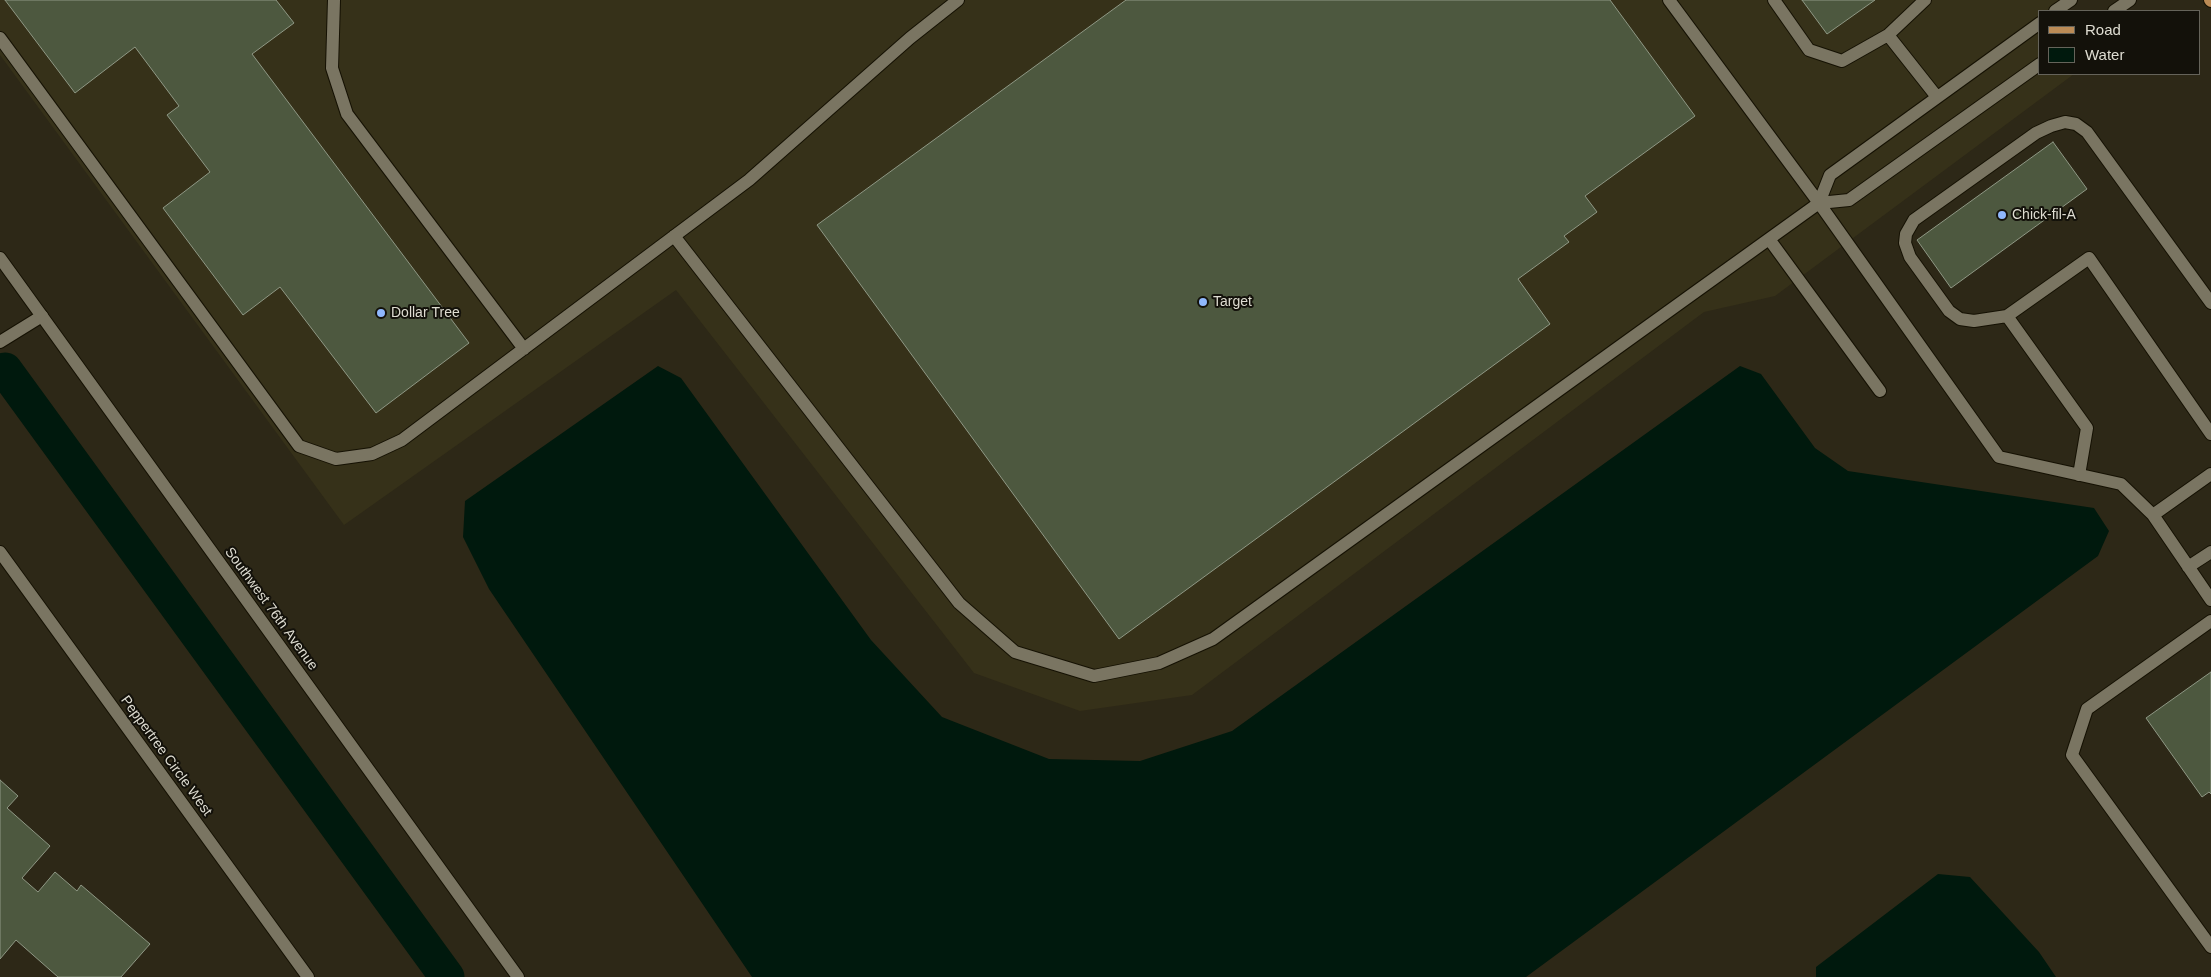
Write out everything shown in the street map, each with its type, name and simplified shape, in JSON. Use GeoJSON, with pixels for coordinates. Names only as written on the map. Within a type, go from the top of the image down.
{"type":"FeatureCollection","features":[{"type":"Feature","properties":{"kind":"street"},"geometry":{"type":"LineString","coordinates":[[334,0],[332,68],[347,114],[524,349]]}},
{"type":"Feature","properties":{"kind":"street"},"geometry":{"type":"LineString","coordinates":[[0,38],[299,446],[336,459],[372,454],[402,440],[749,180],[910,38],[958,0]]}},
{"type":"Feature","properties":{"kind":"street"},"geometry":{"type":"LineString","coordinates":[[1669,0],[1819,203],[1999,457],[2121,484],[2153,515],[2211,600]]}},
{"type":"Feature","properties":{"kind":"street"},"geometry":{"type":"LineString","coordinates":[[1774,0],[1809,50],[1842,61],[1888,35],[1925,0]]}},
{"type":"Feature","properties":{"kind":"street"},"geometry":{"type":"LineString","coordinates":[[2056,10],[2071,0]]}},
{"type":"Feature","properties":{"kind":"street"},"geometry":{"type":"LineString","coordinates":[[2115,10],[2130,0]]}},
{"type":"Feature","properties":{"kind":"street"},"geometry":{"type":"LineString","coordinates":[[1819,203],[1830,175],[2038,24]]}},
{"type":"Feature","properties":{"kind":"street"},"geometry":{"type":"LineString","coordinates":[[1888,35],[1937,97]]}},
{"type":"Feature","properties":{"kind":"street"},"geometry":{"type":"LineString","coordinates":[[674,236],[959,604],[1014,652],[1094,676],[1159,663],[1213,639],[1819,203],[1849,200],[2038,65]]}},
{"type":"Feature","properties":{"kind":"street"},"geometry":{"type":"LineString","coordinates":[[2211,303],[2087,132],[2076,124],[2065,122],[2036,133],[1914,220],[1906,234],[1905,243],[1910,257],[1949,311],[1960,319],[1974,321],[2007,316],[2089,258],[2211,434]]}},
{"type":"Feature","properties":{"kind":"street"},"geometry":{"type":"LineString","coordinates":[[1769,239],[1880,392]]}},
{"type":"Feature","properties":{"kind":"street","name":"Southwest 76th Avenue"},"geometry":{"type":"LineString","coordinates":[[0,258],[518,977]]}},
{"type":"Feature","properties":{"kind":"street"},"geometry":{"type":"LineString","coordinates":[[0,342],[42,316]]}},
{"type":"Feature","properties":{"kind":"street"},"geometry":{"type":"LineString","coordinates":[[2007,316],[2086,428],[2079,475]]}},
{"type":"Feature","properties":{"kind":"street"},"geometry":{"type":"LineString","coordinates":[[2153,515],[2211,474]]}},
{"type":"Feature","properties":{"kind":"street","name":"Peppertree Circle West"},"geometry":{"type":"LineString","coordinates":[[0,552],[308,977]]}},
{"type":"Feature","properties":{"kind":"street"},"geometry":{"type":"LineString","coordinates":[[2188,567],[2211,552]]}},
{"type":"Feature","properties":{"kind":"street"},"geometry":{"type":"LineString","coordinates":[[2211,621],[2087,709],[2072,754],[2211,947]]}},
{"type":"Feature","properties":{"kind":"shaded area"},"geometry":{"type":"Polygon","coordinates":[[[0,0],[2058,0],[2065,10],[2038,10],[2038,75],[2073,75],[1775,296],[1704,312],[1192,695],[1080,711],[974,673],[676,290],[344,525],[0,55],[0,0]]]}},
{"type":"Feature","properties":{"kind":"water"},"geometry":{"type":"Polygon","coordinates":[[[658,366],[681,378],[871,640],[942,717],[1049,759],[1140,761],[1232,731],[1740,366],[1761,374],[1815,448],[1848,471],[2094,508],[2109,531],[2098,556],[1526,977],[752,977],[489,589],[463,537],[465,501],[658,366]]]}},
{"type":"Feature","properties":{"kind":"water"},"geometry":{"type":"Polygon","coordinates":[[[1938,874],[1970,877],[2039,952],[2056,977],[1816,977],[1816,967],[1938,874]]]}},
{"type":"Feature","properties":{"kind":"building"},"geometry":{"type":"Polygon","coordinates":[[[5,0],[276,0],[294,23],[252,54],[469,343],[376,413],[280,287],[243,315],[163,208],[210,172],[167,115],[179,106],[135,47],[75,93],[5,0]]]}},
{"type":"Feature","properties":{"kind":"building","name":"Target"},"geometry":{"type":"Polygon","coordinates":[[[1126,0],[1610,0],[1695,116],[1585,196],[1597,212],[1564,236],[1569,242],[1518,279],[1550,324],[1119,639],[817,225],[1126,0]]]}},
{"type":"Feature","properties":{"kind":"building"},"geometry":{"type":"Polygon","coordinates":[[[1802,0],[1875,0],[1827,34],[1802,0]]]}},
{"type":"Feature","properties":{"kind":"building","name":"Chick-fil-A"},"geometry":{"type":"Polygon","coordinates":[[[2053,142],[2087,189],[1951,288],[1917,240],[2053,142]]]}},
{"type":"Feature","properties":{"kind":"building"},"geometry":{"type":"Polygon","coordinates":[[[2211,672],[2211,794],[2209,792],[2202,797],[2146,718],[2211,672]]]}},
{"type":"Feature","properties":{"kind":"building"},"geometry":{"type":"Polygon","coordinates":[[[0,780],[18,796],[7,808],[50,846],[22,878],[38,892],[55,872],[77,891],[81,885],[150,944],[121,977],[58,977],[16,940],[0,959],[0,780]]]}},
{"type":"Feature","properties":{"kind":"waterway"},"geometry":{"type":"LineString","coordinates":[[5,370],[447,977]]}},
{"type":"Feature","properties":{"kind":"place","name":"Chick-fil-A"},"geometry":{"type":"Point","coordinates":[2002,215]}},
{"type":"Feature","properties":{"kind":"place","name":"Target"},"geometry":{"type":"Point","coordinates":[1203,302]}},
{"type":"Feature","properties":{"kind":"place","name":"Dollar Tree"},"geometry":{"type":"Point","coordinates":[381,313]}}]}
